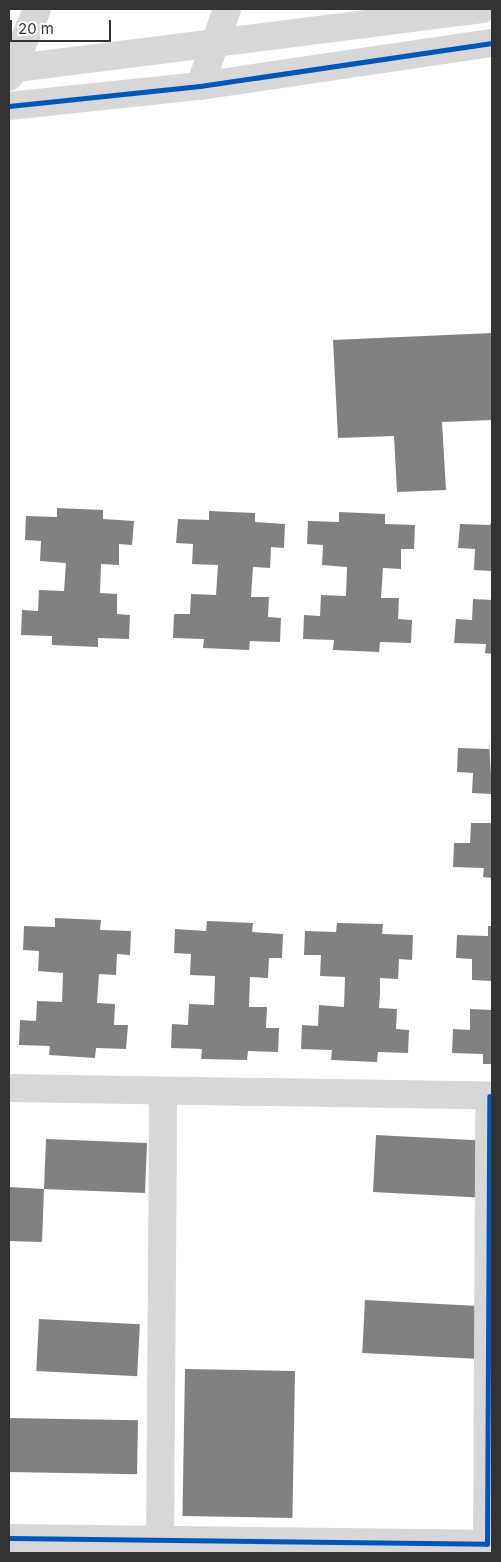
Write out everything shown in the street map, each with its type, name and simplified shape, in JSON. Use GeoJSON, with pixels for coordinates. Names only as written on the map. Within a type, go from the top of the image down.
{"type":"FeatureCollection","features":[{"type":"Feature","properties":{"kind":"street"},"geometry":{"type":"LineString","coordinates":[[10,72],[37,9]]}},
{"type":"Feature","properties":{"kind":"street"},"geometry":{"type":"LineString","coordinates":[[200,86],[211,47],[227,9]]}},
{"type":"Feature","properties":{"kind":"street"},"geometry":{"type":"LineString","coordinates":[[10,72],[211,47],[482,9]]}},
{"type":"Feature","properties":{"kind":"street"},"geometry":{"type":"LineString","coordinates":[[9,106],[200,86],[492,43]]}},
{"type":"Feature","properties":{"kind":"street"},"geometry":{"type":"LineString","coordinates":[[9,1088],[163,1093],[491,1096],[487,1549],[161,1546],[9,1538]]}},
{"type":"Feature","properties":{"kind":"street"},"geometry":{"type":"LineString","coordinates":[[161,1546],[163,1093]]}},
{"type":"Feature","properties":{"kind":"building"},"geometry":{"type":"Polygon","coordinates":[[[492,333],[492,420],[442,422],[446,490],[397,492],[394,436],[338,438],[333,340],[492,333]]]}},
{"type":"Feature","properties":{"kind":"building"},"geometry":{"type":"Polygon","coordinates":[[[57,508],[103,510],[103,519],[134,521],[132,545],[119,544],[119,565],[101,564],[100,593],[117,594],[117,614],[130,615],[129,639],[98,638],[98,647],[52,645],[52,636],[21,635],[22,610],[38,611],[39,590],[64,591],[66,563],[40,561],[41,541],[25,540],[26,516],[57,517],[57,508]]]}},
{"type":"Feature","properties":{"kind":"building"},"geometry":{"type":"Polygon","coordinates":[[[209,511],[255,513],[255,522],[285,524],[284,548],[271,547],[270,568],[253,567],[251,597],[269,597],[268,617],[281,618],[280,642],[250,641],[249,650],[203,648],[204,639],[173,638],[174,614],[190,614],[191,594],[216,595],[218,565],[192,564],[193,544],[176,543],[178,519],[209,520],[209,511]]]}},
{"type":"Feature","properties":{"kind":"building"},"geometry":{"type":"Polygon","coordinates":[[[339,512],[385,514],[385,524],[415,525],[414,549],[401,549],[401,569],[383,568],[381,598],[399,598],[398,619],[412,620],[411,643],[380,642],[379,652],[333,650],[334,640],[303,639],[304,615],[320,616],[321,595],[346,596],[347,567],[322,565],[323,545],[307,544],[308,521],[339,522],[339,512]]]}},
{"type":"Feature","properties":{"kind":"building"},"geometry":{"type":"Polygon","coordinates":[[[492,519],[492,571],[474,570],[475,549],[458,548],[460,524],[490,525],[492,519]]]}},
{"type":"Feature","properties":{"kind":"building"},"geometry":{"type":"Polygon","coordinates":[[[473,599],[492,600],[492,654],[485,653],[486,644],[454,643],[456,619],[472,620],[473,599]]]}},
{"type":"Feature","properties":{"kind":"building"},"geometry":{"type":"Polygon","coordinates":[[[489,740],[492,794],[472,793],[473,773],[457,772],[458,748],[489,749],[489,740]]]}},
{"type":"Feature","properties":{"kind":"building"},"geometry":{"type":"Polygon","coordinates":[[[471,823],[492,823],[492,878],[483,877],[484,868],[453,867],[454,843],[470,843],[471,823]]]}},
{"type":"Feature","properties":{"kind":"building"},"geometry":{"type":"Polygon","coordinates":[[[55,918],[101,920],[100,930],[131,931],[130,955],[117,954],[116,975],[99,974],[97,1003],[115,1004],[114,1025],[128,1025],[126,1049],[96,1048],[95,1058],[49,1055],[50,1046],[19,1045],[20,1020],[36,1021],[37,1001],[62,1002],[63,973],[38,971],[39,951],[23,950],[24,926],[55,927],[55,918]]]}},
{"type":"Feature","properties":{"kind":"building"},"geometry":{"type":"Polygon","coordinates":[[[207,921],[253,923],[252,932],[283,934],[282,958],[269,958],[268,978],[250,977],[249,1007],[267,1007],[266,1028],[279,1028],[278,1052],[248,1051],[247,1060],[201,1059],[202,1049],[171,1048],[172,1024],[188,1025],[189,1004],[214,1005],[215,976],[190,975],[191,954],[174,953],[175,929],[206,931],[207,921]]]}},
{"type":"Feature","properties":{"kind":"building"},"geometry":{"type":"Polygon","coordinates":[[[337,923],[383,924],[382,934],[413,935],[412,960],[399,959],[398,979],[380,978],[379,1008],[397,1009],[396,1029],[409,1030],[408,1053],[378,1052],[377,1062],[331,1060],[332,1050],[301,1049],[302,1025],[318,1026],[319,1005],[344,1007],[345,977],[320,976],[321,955],[304,955],[305,931],[336,932],[337,923]]]}},
{"type":"Feature","properties":{"kind":"building"},"geometry":{"type":"Polygon","coordinates":[[[488,926],[492,926],[492,981],[472,980],[472,959],[456,958],[457,935],[488,936],[488,926]]]}},
{"type":"Feature","properties":{"kind":"building"},"geometry":{"type":"Polygon","coordinates":[[[470,1009],[492,1010],[492,1064],[483,1064],[483,1054],[452,1053],[453,1029],[470,1030],[470,1009]]]}},
{"type":"Feature","properties":{"kind":"building"},"geometry":{"type":"Polygon","coordinates":[[[376,1135],[486,1141],[483,1198],[373,1192],[376,1135]]]}},
{"type":"Feature","properties":{"kind":"building"},"geometry":{"type":"Polygon","coordinates":[[[46,1139],[147,1143],[145,1193],[44,1189],[46,1139]]]}},
{"type":"Feature","properties":{"kind":"building"},"geometry":{"type":"Polygon","coordinates":[[[9,1187],[44,1189],[42,1242],[9,1241],[9,1187]]]}},
{"type":"Feature","properties":{"kind":"building"},"geometry":{"type":"Polygon","coordinates":[[[365,1300],[478,1306],[475,1359],[362,1353],[365,1300]]]}},
{"type":"Feature","properties":{"kind":"building"},"geometry":{"type":"Polygon","coordinates":[[[39,1319],[140,1324],[137,1376],[36,1371],[39,1319]]]}},
{"type":"Feature","properties":{"kind":"building"},"geometry":{"type":"Polygon","coordinates":[[[185,1369],[295,1371],[292,1518],[182,1516],[185,1369]]]}},
{"type":"Feature","properties":{"kind":"building"},"geometry":{"type":"Polygon","coordinates":[[[9,1418],[138,1420],[137,1474],[9,1472],[9,1418]]]}},
{"type":"Feature","properties":{"kind":"cycle path"},"geometry":{"type":"LineString","coordinates":[[9,106],[200,86],[492,43]]}},
{"type":"Feature","properties":{"kind":"cycle path"},"geometry":{"type":"LineString","coordinates":[[9,1538],[487,1544],[489,1096]]}}]}
